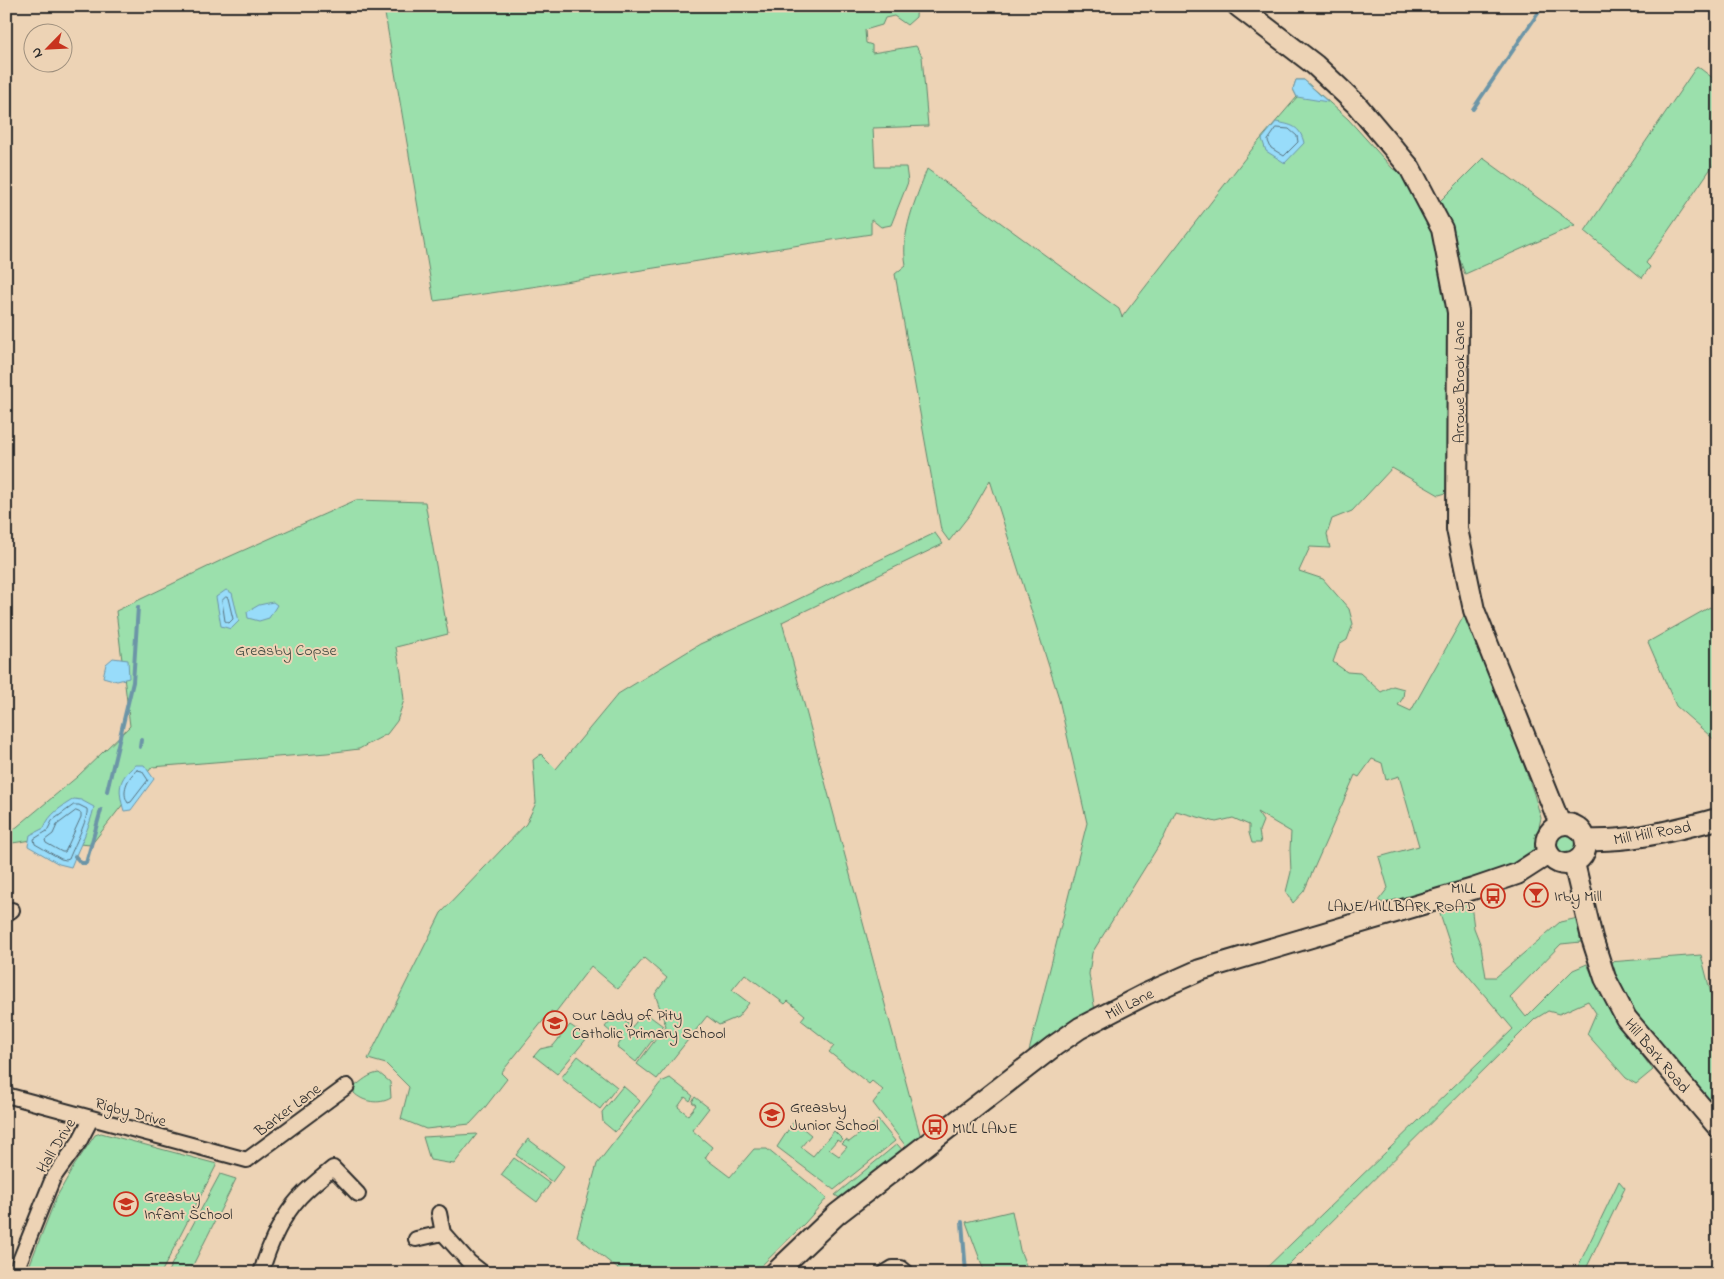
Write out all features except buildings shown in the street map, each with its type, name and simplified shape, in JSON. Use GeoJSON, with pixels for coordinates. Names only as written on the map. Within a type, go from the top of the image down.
{"type":"FeatureCollection","features":[{"type":"Feature","properties":{"kind":"street","name":"Arrowe Brook Lane"},"geometry":{"type":"LineString","coordinates":[[1238,6],[1314,65],[1356,104],[1410,168],[1442,229],[1458,312],[1456,529],[1474,610],[1560,824]]}},
{"type":"Feature","properties":{"kind":"street","name":"Mill Hill Road"},"geometry":{"type":"LineString","coordinates":[[1586,840],[1611,841],[1650,835],[1718,820]]}},
{"type":"Feature","properties":{"kind":"street"},"geometry":{"type":"LineString","coordinates":[[1560,824],[1574,825],[1580,830],[1586,840],[1585,852],[1574,863],[1559,863],[1548,854],[1547,836],[1560,824]]}},
{"type":"Feature","properties":{"kind":"street","name":"Mill Lane"},"geometry":{"type":"LineString","coordinates":[[775,1273],[837,1214],[1054,1046],[1080,1028],[1146,994],[1200,970],[1474,889],[1517,874],[1548,854]]}},
{"type":"Feature","properties":{"kind":"street","name":"Hill Bark Road"},"geometry":{"type":"LineString","coordinates":[[1574,863],[1592,938],[1605,978],[1626,1018],[1718,1127]]}},
{"type":"Feature","properties":{"kind":"street","name":"Barker Lane"},"geometry":{"type":"LineString","coordinates":[[247,1160],[347,1086]]}},
{"type":"Feature","properties":{"kind":"street","name":"Rigby Drive"},"geometry":{"type":"LineString","coordinates":[[6,1096],[247,1160]]}},
{"type":"Feature","properties":{"kind":"street","name":"Hall Drive"},"geometry":{"type":"LineString","coordinates":[[15,1273],[53,1178],[79,1142],[91,1119]]}},
{"type":"Feature","properties":{"kind":"street"},"geometry":{"type":"LineString","coordinates":[[261,1273],[270,1244],[284,1220],[300,1197],[333,1168],[358,1194]]}},
{"type":"Feature","properties":{"kind":"street"},"geometry":{"type":"LineString","coordinates":[[439,1213],[443,1233],[469,1262],[483,1273]]}},
{"type":"Feature","properties":{"kind":"street"},"geometry":{"type":"LineString","coordinates":[[416,1239],[443,1233]]}},
{"type":"Feature","properties":{"kind":"street"},"geometry":{"type":"LineString","coordinates":[[885,1273],[893,1268],[901,1268],[906,1273]]}},
{"type":"Feature","properties":{"kind":"green space"},"geometry":{"type":"Polygon","coordinates":[[[390,6],[917,6],[916,17],[907,25],[894,16],[885,18],[882,25],[865,30],[866,43],[872,45],[872,53],[916,46],[922,56],[928,126],[873,128],[875,167],[906,167],[908,182],[891,225],[881,227],[871,219],[871,234],[434,301],[384,8],[390,6]]]}},
{"type":"Feature","properties":{"kind":"green space"},"geometry":{"type":"Polygon","coordinates":[[[1697,66],[1718,82],[1718,158],[1646,263],[1650,267],[1642,278],[1585,231],[1697,66]]]}},
{"type":"Feature","properties":{"kind":"green space"},"geometry":{"type":"Polygon","coordinates":[[[1296,80],[1304,80],[1348,119],[1393,169],[1403,172],[1434,229],[1451,313],[1446,493],[1439,495],[1392,468],[1352,511],[1332,519],[1327,534],[1330,548],[1310,547],[1299,571],[1323,579],[1349,609],[1353,624],[1347,640],[1339,645],[1333,662],[1347,672],[1360,673],[1381,692],[1393,686],[1404,689],[1403,698],[1398,705],[1411,711],[1466,612],[1499,694],[1541,818],[1533,854],[1507,868],[1389,905],[1378,901],[1388,888],[1379,857],[1419,846],[1399,776],[1386,780],[1382,763],[1372,759],[1359,777],[1355,775],[1304,891],[1293,903],[1286,892],[1291,872],[1291,832],[1257,812],[1263,821],[1259,831],[1261,843],[1252,843],[1249,825],[1233,818],[1216,822],[1176,811],[1164,837],[1092,953],[1089,974],[1095,1011],[1027,1059],[1087,823],[1058,695],[990,480],[971,513],[949,541],[941,530],[895,274],[906,265],[905,241],[910,216],[927,169],[1119,309],[1122,317],[1253,148],[1297,97],[1293,89],[1296,80]]]}},
{"type":"Feature","properties":{"kind":"green space"},"geometry":{"type":"Polygon","coordinates":[[[1483,158],[1575,225],[1465,274],[1438,203],[1483,158]]]}},
{"type":"Feature","properties":{"kind":"green space","name":"Greasby Copse"},"geometry":{"type":"Polygon","coordinates":[[[356,500],[425,502],[448,634],[396,647],[404,700],[397,721],[387,734],[359,749],[152,767],[91,845],[32,840],[6,844],[6,836],[77,777],[130,726],[116,611],[224,559],[356,500]]]}},
{"type":"Feature","properties":{"kind":"green space"},"geometry":{"type":"Polygon","coordinates":[[[935,533],[943,544],[782,622],[921,1138],[908,1149],[873,1103],[883,1090],[872,1081],[869,1084],[829,1052],[834,1046],[801,1020],[805,1015],[788,1001],[785,1004],[745,974],[732,990],[749,1003],[738,1017],[719,1025],[707,1016],[657,1079],[637,1064],[666,1026],[655,994],[667,978],[644,958],[618,989],[591,966],[555,1013],[551,1011],[501,1073],[507,1079],[470,1124],[426,1129],[401,1119],[409,1087],[386,1064],[368,1059],[441,913],[526,824],[536,803],[533,760],[541,754],[556,769],[618,694],[700,644],[778,609],[935,533]]]}},
{"type":"Feature","properties":{"kind":"green space"},"geometry":{"type":"Polygon","coordinates":[[[1710,607],[1718,616],[1718,743],[1676,706],[1648,642],[1710,607]]]}},
{"type":"Feature","properties":{"kind":"green space"},"geometry":{"type":"Polygon","coordinates":[[[1566,833],[1571,834],[1577,840],[1577,850],[1571,856],[1566,857],[1561,856],[1555,850],[1554,845],[1555,840],[1561,834],[1566,833]]]}},
{"type":"Feature","properties":{"kind":"green space"},"geometry":{"type":"Polygon","coordinates":[[[1470,897],[1474,928],[1481,946],[1486,977],[1496,977],[1560,922],[1578,918],[1581,942],[1561,944],[1510,997],[1526,1017],[1573,970],[1587,964],[1613,1017],[1653,1070],[1636,1084],[1626,1078],[1587,1034],[1596,1013],[1588,1001],[1559,1014],[1548,1011],[1535,1019],[1280,1273],[1261,1273],[1513,1029],[1455,960],[1438,908],[1470,897]]]}},
{"type":"Feature","properties":{"kind":"green space"},"geometry":{"type":"Polygon","coordinates":[[[1701,955],[1716,1013],[1718,1013],[1718,1118],[1636,1025],[1609,962],[1701,955]]]}},
{"type":"Feature","properties":{"kind":"green space"},"geometry":{"type":"Polygon","coordinates":[[[644,1012],[663,1026],[636,1062],[617,1047],[621,1041],[605,1027],[616,1014],[632,1027],[644,1012]]]}},
{"type":"Feature","properties":{"kind":"green space"},"geometry":{"type":"Polygon","coordinates":[[[570,1025],[588,1037],[557,1074],[534,1056],[540,1049],[553,1046],[570,1025]]]}},
{"type":"Feature","properties":{"kind":"green space"},"geometry":{"type":"Polygon","coordinates":[[[578,1056],[617,1087],[600,1109],[561,1078],[578,1056]]]}},
{"type":"Feature","properties":{"kind":"green space"},"geometry":{"type":"Polygon","coordinates":[[[379,1073],[390,1082],[391,1098],[371,1102],[362,1099],[354,1093],[354,1087],[369,1076],[379,1073]]]}},
{"type":"Feature","properties":{"kind":"green space"},"geometry":{"type":"Polygon","coordinates":[[[670,1078],[693,1096],[690,1101],[685,1097],[678,1107],[688,1115],[696,1105],[692,1102],[695,1097],[709,1108],[692,1130],[712,1147],[705,1158],[730,1177],[754,1149],[767,1149],[827,1198],[805,1223],[754,1273],[623,1273],[577,1236],[597,1164],[661,1082],[670,1078]]]}},
{"type":"Feature","properties":{"kind":"green space"},"geometry":{"type":"Polygon","coordinates":[[[623,1086],[640,1101],[615,1132],[603,1122],[602,1112],[623,1086]]]}},
{"type":"Feature","properties":{"kind":"green space"},"geometry":{"type":"Polygon","coordinates":[[[878,1120],[895,1141],[834,1190],[777,1147],[794,1121],[811,1135],[801,1147],[813,1156],[834,1131],[843,1140],[840,1142],[837,1140],[829,1149],[839,1156],[847,1147],[842,1144],[846,1140],[849,1142],[878,1120]]]}},
{"type":"Feature","properties":{"kind":"green space","name":"Greasby Infant School"},"geometry":{"type":"Polygon","coordinates":[[[101,1133],[217,1164],[161,1273],[39,1273],[28,1269],[56,1198],[74,1166],[95,1135],[101,1133]]]}},
{"type":"Feature","properties":{"kind":"green space"},"geometry":{"type":"Polygon","coordinates":[[[477,1134],[454,1164],[430,1160],[423,1137],[477,1134]]]}},
{"type":"Feature","properties":{"kind":"green space"},"geometry":{"type":"Polygon","coordinates":[[[528,1139],[564,1166],[552,1182],[516,1155],[528,1139]]]}},
{"type":"Feature","properties":{"kind":"green space"},"geometry":{"type":"Polygon","coordinates":[[[897,1144],[904,1152],[841,1199],[835,1195],[897,1144]]]}},
{"type":"Feature","properties":{"kind":"green space"},"geometry":{"type":"Polygon","coordinates":[[[514,1158],[550,1184],[537,1202],[501,1175],[514,1158]]]}},
{"type":"Feature","properties":{"kind":"green space"},"geometry":{"type":"Polygon","coordinates":[[[220,1174],[236,1179],[189,1273],[167,1273],[220,1174]]]}},
{"type":"Feature","properties":{"kind":"green space"},"geometry":{"type":"Polygon","coordinates":[[[1619,1181],[1625,1188],[1584,1273],[1575,1273],[1619,1181]]]}},
{"type":"Feature","properties":{"kind":"green space"},"geometry":{"type":"Polygon","coordinates":[[[1012,1211],[1020,1250],[1029,1273],[985,1273],[966,1222],[1012,1211]]]}},
{"type":"Feature","properties":{"kind":"water"},"geometry":{"type":"Polygon","coordinates":[[[1296,80],[1304,80],[1328,102],[1297,97],[1293,89],[1296,80]]]}},
{"type":"Feature","properties":{"kind":"water"},"geometry":{"type":"Polygon","coordinates":[[[1276,122],[1287,124],[1298,130],[1304,143],[1285,163],[1266,151],[1262,139],[1276,122]]]}},
{"type":"Feature","properties":{"kind":"water"},"geometry":{"type":"Polygon","coordinates":[[[226,590],[232,593],[239,621],[231,629],[221,626],[216,597],[226,590]]]}},
{"type":"Feature","properties":{"kind":"water"},"geometry":{"type":"Polygon","coordinates":[[[273,602],[277,605],[269,618],[259,621],[248,618],[247,612],[259,605],[273,602]]]}},
{"type":"Feature","properties":{"kind":"water"},"geometry":{"type":"Polygon","coordinates":[[[113,658],[128,660],[129,678],[117,681],[103,677],[106,664],[113,658]]]}},
{"type":"Feature","properties":{"kind":"water"},"geometry":{"type":"Polygon","coordinates":[[[136,765],[144,765],[154,779],[131,810],[124,811],[120,791],[122,780],[136,765]]]}},
{"type":"Feature","properties":{"kind":"water"},"geometry":{"type":"Polygon","coordinates":[[[74,799],[81,800],[94,807],[87,830],[71,867],[59,864],[28,846],[30,835],[44,828],[52,815],[74,799]]]}},
{"type":"Feature","properties":{"kind":"waterway"},"geometry":{"type":"LineString","coordinates":[[1473,109],[1543,6]]}},
{"type":"Feature","properties":{"kind":"waterway"},"geometry":{"type":"LineString","coordinates":[[107,791],[133,682],[138,607]]}},
{"type":"Feature","properties":{"kind":"waterway"},"geometry":{"type":"LineString","coordinates":[[140,747],[141,740]]}},
{"type":"Feature","properties":{"kind":"waterway"},"geometry":{"type":"LineString","coordinates":[[75,856],[81,863],[86,863],[101,810]]}},
{"type":"Feature","properties":{"kind":"waterway"},"geometry":{"type":"LineString","coordinates":[[962,1222],[966,1273]]}},
{"type":"Feature","properties":{"kind":"place","name":"Irby Mill"},"geometry":{"type":"Point","coordinates":[1536,895]}},
{"type":"Feature","properties":{"kind":"place","name":"MILL LANE/HILLBARK ROAD"},"geometry":{"type":"Point","coordinates":[1493,896]}},
{"type":"Feature","properties":{"kind":"place","name":"Our Lady of Pity Catholic Primary School"},"geometry":{"type":"Point","coordinates":[555,1023]}},
{"type":"Feature","properties":{"kind":"place","name":"Greasby Junior School"},"geometry":{"type":"Point","coordinates":[772,1115]}},
{"type":"Feature","properties":{"kind":"place","name":"MILL LANE"},"geometry":{"type":"Point","coordinates":[935,1127]}},
{"type":"Feature","properties":{"kind":"place","name":"Greasby Infant School"},"geometry":{"type":"Point","coordinates":[126,1204]}}]}
